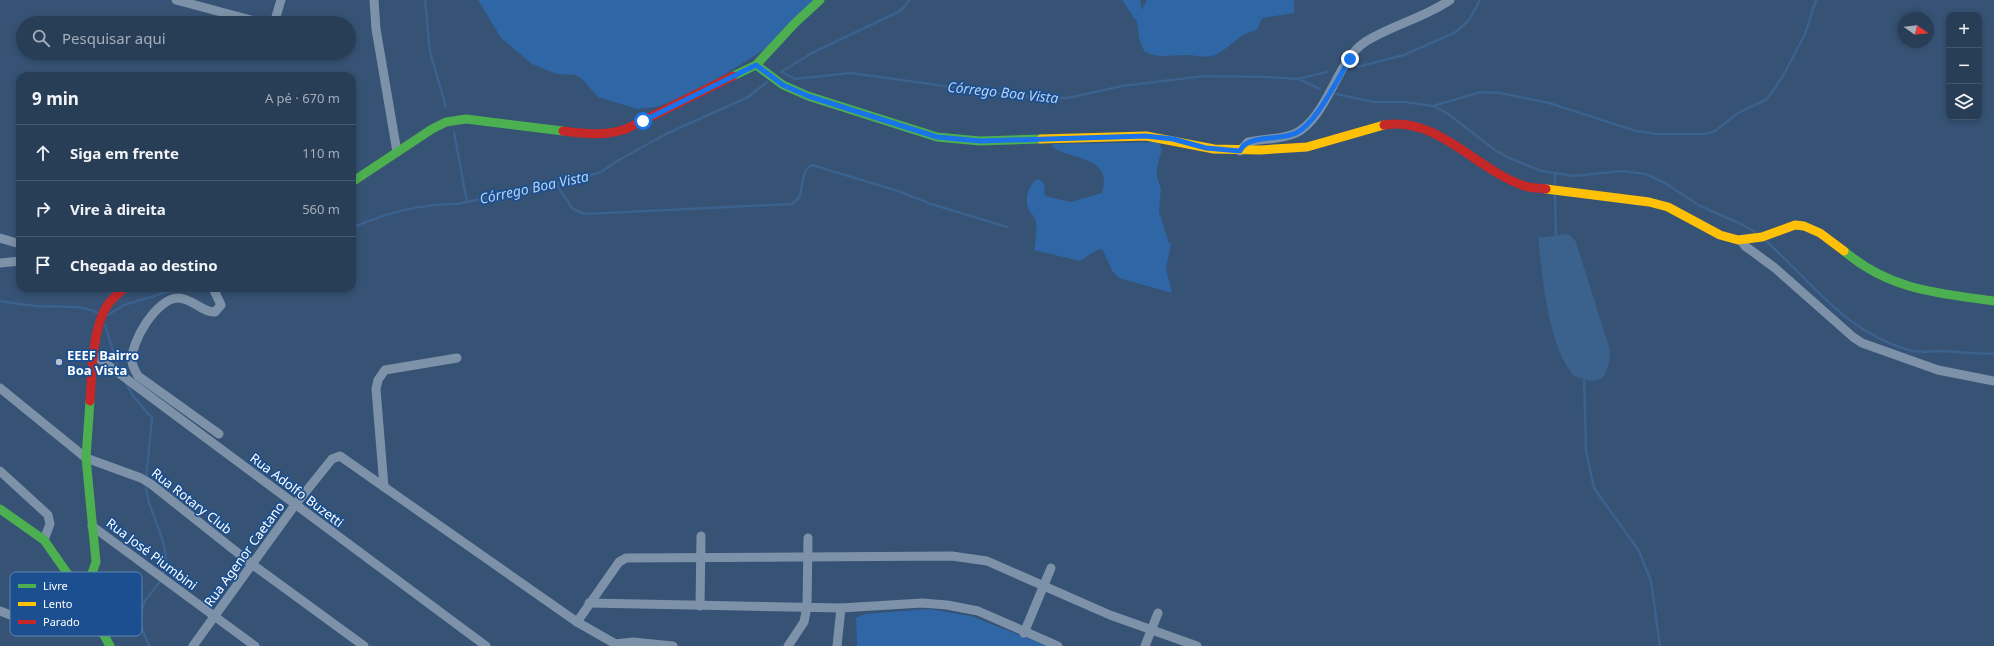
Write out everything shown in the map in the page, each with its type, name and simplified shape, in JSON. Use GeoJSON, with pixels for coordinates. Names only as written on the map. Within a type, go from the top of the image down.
{"type":"FeatureCollection","features":[{"type":"Feature","properties":{"kind":"street"},"geometry":{"type":"LineString","coordinates":[[176,0],[236,16]]}},
{"type":"Feature","properties":{"kind":"street"},"geometry":{"type":"LineString","coordinates":[[276,16],[281,0]]}},
{"type":"Feature","properties":{"kind":"street"},"geometry":{"type":"LineString","coordinates":[[374,0],[376,29],[397,152]]}},
{"type":"Feature","properties":{"kind":"street"},"geometry":{"type":"LineString","coordinates":[[356,179],[432,129],[446,122],[466,119],[575,134],[611,134],[626,129],[756,65],[795,22],[820,0]]}},
{"type":"Feature","properties":{"kind":"street"},"geometry":{"type":"LineString","coordinates":[[1240,151],[1248,142],[1288,136],[1298,132],[1307,125],[1318,111],[1350,59],[1365,42],[1450,0]]}},
{"type":"Feature","properties":{"kind":"street"},"geometry":{"type":"LineString","coordinates":[[756,65],[783,85],[808,96],[937,137],[980,141],[1146,136],[1173,139],[1206,148],[1240,151],[1310,147],[1381,126],[1398,124],[1416,128],[1446,140],[1505,180],[1522,186],[1650,202],[1668,207],[1720,235],[1741,240],[1762,237],[1795,225],[1801,225],[1815,229],[1856,261],[1906,287],[1994,301]]}},
{"type":"Feature","properties":{"kind":"street"},"geometry":{"type":"LineString","coordinates":[[0,238],[16,243]]}},
{"type":"Feature","properties":{"kind":"street"},"geometry":{"type":"LineString","coordinates":[[1741,240],[1745,246],[1775,268],[1853,337],[1862,343],[1938,370],[1994,381]]}},
{"type":"Feature","properties":{"kind":"street"},"geometry":{"type":"LineString","coordinates":[[0,263],[16,261]]}},
{"type":"Feature","properties":{"kind":"street"},"geometry":{"type":"LineString","coordinates":[[93,572],[95,568],[86,458],[93,354],[99,327],[104,313],[108,304],[120,292]]}},
{"type":"Feature","properties":{"kind":"street"},"geometry":{"type":"LineString","coordinates":[[215,292],[221,305],[215,312],[211,312],[190,300],[179,298],[171,299],[157,308],[141,331],[133,350],[132,361],[138,376],[220,434]]}},
{"type":"Feature","properties":{"kind":"street","name":"Rua Adolfo Buzetti"},"geometry":{"type":"LineString","coordinates":[[93,354],[486,646]]}},
{"type":"Feature","properties":{"kind":"street"},"geometry":{"type":"LineString","coordinates":[[458,358],[385,370],[381,374],[376,389],[384,487],[576,622],[617,645],[633,642],[673,646]]}},
{"type":"Feature","properties":{"kind":"street","name":"Rua Rotary Club"},"geometry":{"type":"LineString","coordinates":[[0,388],[86,458],[142,479],[151,484],[253,565],[364,646]]}},
{"type":"Feature","properties":{"kind":"street","name":"Rua Agenor Caetano"},"geometry":{"type":"LineString","coordinates":[[193,646],[296,505],[332,459],[340,456],[345,458],[384,487]]}},
{"type":"Feature","properties":{"kind":"street"},"geometry":{"type":"LineString","coordinates":[[0,471],[48,515],[50,524],[44,540]]}},
{"type":"Feature","properties":{"kind":"street"},"geometry":{"type":"LineString","coordinates":[[0,509],[44,540],[67,572]]}},
{"type":"Feature","properties":{"kind":"street","name":"Rua José Piumbini"},"geometry":{"type":"LineString","coordinates":[[92,526],[255,646]]}},
{"type":"Feature","properties":{"kind":"street"},"geometry":{"type":"LineString","coordinates":[[700,606],[701,536]]}},
{"type":"Feature","properties":{"kind":"street"},"geometry":{"type":"LineString","coordinates":[[788,646],[804,622],[807,607],[808,538]]}},
{"type":"Feature","properties":{"kind":"street"},"geometry":{"type":"LineString","coordinates":[[576,622],[619,562],[626,558],[968,557],[986,561],[1151,631],[1196,646]]}},
{"type":"Feature","properties":{"kind":"street"},"geometry":{"type":"LineString","coordinates":[[1024,633],[1051,568]]}},
{"type":"Feature","properties":{"kind":"street"},"geometry":{"type":"LineString","coordinates":[[589,603],[841,608],[922,603],[978,611],[1024,633],[1058,646]]}},
{"type":"Feature","properties":{"kind":"street"},"geometry":{"type":"LineString","coordinates":[[837,646],[841,608]]}},
{"type":"Feature","properties":{"kind":"street"},"geometry":{"type":"LineString","coordinates":[[0,611],[10,615]]}},
{"type":"Feature","properties":{"kind":"street"},"geometry":{"type":"LineString","coordinates":[[1144,646],[1158,613]]}},
{"type":"Feature","properties":{"kind":"street"},"geometry":{"type":"LineString","coordinates":[[105,636],[110,646]]}},
{"type":"Feature","properties":{"kind":"shaded area"},"geometry":{"type":"Polygon","coordinates":[[[478,0],[816,0],[783,38],[698,91],[657,107],[637,109],[598,97],[581,78],[575,75],[557,74],[532,64],[501,38],[478,0]]]}},
{"type":"Feature","properties":{"kind":"shaded area"},"geometry":{"type":"Polygon","coordinates":[[[1122,0],[1140,0],[1142,10],[1147,0],[1294,0],[1294,13],[1262,18],[1257,30],[1241,36],[1224,50],[1215,55],[1207,57],[1186,55],[1159,56],[1144,51],[1139,38],[1137,22],[1122,0]]]}},
{"type":"Feature","properties":{"kind":"shaded area"},"geometry":{"type":"Polygon","coordinates":[[[1158,142],[1162,149],[1157,167],[1157,177],[1161,189],[1159,212],[1169,243],[1171,244],[1166,269],[1172,293],[1119,278],[1113,272],[1102,249],[1097,250],[1080,261],[1034,250],[1036,222],[1028,208],[1027,196],[1030,188],[1037,179],[1042,181],[1045,185],[1045,196],[1071,202],[1102,193],[1104,181],[1102,172],[1097,166],[1089,161],[1052,147],[1053,144],[1158,142]]]}},
{"type":"Feature","properties":{"kind":"shaded area"},"geometry":{"type":"Polygon","coordinates":[[[1566,234],[1571,236],[1576,242],[1609,347],[1610,358],[1605,375],[1594,381],[1574,376],[1565,363],[1552,329],[1544,291],[1538,238],[1566,234]]]}},
{"type":"Feature","properties":{"kind":"shaded area"},"geometry":{"type":"Polygon","coordinates":[[[929,609],[971,616],[1047,646],[857,646],[856,618],[865,614],[929,609]]]}},
{"type":"Feature","properties":{"kind":"waterway"},"geometry":{"type":"LineString","coordinates":[[425,0],[430,52],[446,107]]}},
{"type":"Feature","properties":{"kind":"waterway","name":"Córrego Boa Vista"},"geometry":{"type":"LineString","coordinates":[[909,0],[900,11],[812,53],[781,72],[795,79],[851,73],[1009,95],[1050,98],[1068,98],[1122,86],[1204,76],[1298,79],[1320,89]]}},
{"type":"Feature","properties":{"kind":"waterway"},"geometry":{"type":"LineString","coordinates":[[1357,67],[1404,55],[1456,32],[1469,20],[1480,0]]}},
{"type":"Feature","properties":{"kind":"waterway"},"geometry":{"type":"LineString","coordinates":[[1433,106],[1481,92],[1500,93],[1549,103],[1636,131],[1657,134],[1705,134],[1715,131],[1738,113],[1767,99],[1783,76],[1805,34],[1816,0]]}},
{"type":"Feature","properties":{"kind":"waterway"},"geometry":{"type":"LineString","coordinates":[[1298,79],[1327,72]]}},
{"type":"Feature","properties":{"kind":"waterway","name":"Córrego Boa Vista"},"geometry":{"type":"LineString","coordinates":[[356,226],[403,210],[444,204],[457,204],[579,179],[601,172],[617,161],[666,134],[748,97],[767,82]]}},
{"type":"Feature","properties":{"kind":"waterway","name":"Córrego Boa Vista"},"geometry":{"type":"LineString","coordinates":[[1336,94],[1374,102],[1405,102],[1433,106],[1447,113],[1495,150],[1507,157],[1541,171],[1574,176],[1622,171],[1646,174],[1665,183],[1700,206],[1741,224],[1755,232]]}},
{"type":"Feature","properties":{"kind":"waterway"},"geometry":{"type":"LineString","coordinates":[[454,132],[467,202]]}},
{"type":"Feature","properties":{"kind":"waterway"},"geometry":{"type":"LineString","coordinates":[[556,184],[573,209],[584,214],[792,204],[799,198],[804,175],[808,167],[812,165],[898,191],[931,204],[1007,227]]}},
{"type":"Feature","properties":{"kind":"waterway"},"geometry":{"type":"LineString","coordinates":[[1555,174],[1555,183]]}},
{"type":"Feature","properties":{"kind":"waterway"},"geometry":{"type":"LineString","coordinates":[[1555,194],[1556,237]]}},
{"type":"Feature","properties":{"kind":"waterway","name":"Córrego Boa Vista"},"geometry":{"type":"LineString","coordinates":[[1766,241],[1832,305],[1867,332],[1888,343],[1916,352],[1942,351],[1994,354]]}},
{"type":"Feature","properties":{"kind":"waterway","name":"Córrego Boa Vista"},"geometry":{"type":"LineString","coordinates":[[108,315],[124,305],[167,292]]}},
{"type":"Feature","properties":{"kind":"waterway"},"geometry":{"type":"LineString","coordinates":[[0,301],[37,306],[78,307],[94,311],[101,315]]}},
{"type":"Feature","properties":{"kind":"waterway"},"geometry":{"type":"LineString","coordinates":[[105,325],[119,370]]}},
{"type":"Feature","properties":{"kind":"waterway"},"geometry":{"type":"LineString","coordinates":[[1584,377],[1586,451],[1594,488],[1639,551],[1651,581],[1660,646]]}},
{"type":"Feature","properties":{"kind":"waterway"},"geometry":{"type":"LineString","coordinates":[[126,383],[133,396],[152,418],[146,479]]}},
{"type":"Feature","properties":{"kind":"waterway"},"geometry":{"type":"LineString","coordinates":[[146,484],[150,507],[163,541],[166,564],[163,575]]}},
{"type":"Feature","properties":{"kind":"waterway"},"geometry":{"type":"LineString","coordinates":[[142,608],[145,601],[161,580]]}},
{"type":"Feature","properties":{"kind":"waterway"},"geometry":{"type":"LineString","coordinates":[[142,628],[149,646]]}},
{"type":"Feature","properties":{"kind":"traffic: fast"},"geometry":{"type":"LineString","coordinates":[[733,76],[756,65],[795,23],[820,0]]}},
{"type":"Feature","properties":{"kind":"traffic: fast"},"geometry":{"type":"LineString","coordinates":[[756,65],[783,85],[808,96],[937,137],[980,141],[1041,139]]}},
{"type":"Feature","properties":{"kind":"traffic: fast"},"geometry":{"type":"LineString","coordinates":[[356,179],[432,129],[446,122],[466,119],[563,131]]}},
{"type":"Feature","properties":{"kind":"traffic: fast"},"geometry":{"type":"LineString","coordinates":[[1844,251],[1861,264],[1897,282],[1934,292],[1994,301]]}},
{"type":"Feature","properties":{"kind":"traffic: fast"},"geometry":{"type":"LineString","coordinates":[[90,401],[86,458],[96,562],[92,572]]}},
{"type":"Feature","properties":{"kind":"traffic: fast"},"geometry":{"type":"LineString","coordinates":[[0,509],[44,540],[66,572]]}},
{"type":"Feature","properties":{"kind":"traffic: fast"},"geometry":{"type":"LineString","coordinates":[[104,636],[110,646]]}},
{"type":"Feature","properties":{"kind":"traffic: slow"},"geometry":{"type":"LineString","coordinates":[[1041,139],[1146,136],[1214,149],[1260,150],[1307,147],[1384,125]]}},
{"type":"Feature","properties":{"kind":"traffic: slow"},"geometry":{"type":"LineString","coordinates":[[1546,189],[1649,202],[1668,207],[1720,235],[1738,240],[1762,237],[1795,225],[1804,226],[1820,233],[1844,251]]}},
{"type":"Feature","properties":{"kind":"traffic: jam"},"geometry":{"type":"LineString","coordinates":[[563,131],[595,134],[610,133],[626,129],[733,76]]}},
{"type":"Feature","properties":{"kind":"traffic: jam"},"geometry":{"type":"LineString","coordinates":[[1384,125],[1403,124],[1421,128],[1439,136],[1488,168],[1505,177],[1525,186],[1546,189]]}},
{"type":"Feature","properties":{"kind":"traffic: jam"},"geometry":{"type":"LineString","coordinates":[[90,401],[92,364],[99,324],[103,312],[120,292]]}},
{"type":"Feature","properties":{"kind":"place","name":"EEEF Bairro Boa Vista"},"geometry":{"type":"Point","coordinates":[59,362]}},
{"type":"Feature","properties":{"kind":"route"},"geometry":{"type":"LineString","coordinates":[[643,121],[756,65],[783,85],[808,96],[916,132],[937,137],[980,141],[1146,136],[1173,139],[1206,148],[1240,151],[1245,143],[1254,140],[1288,136],[1298,132],[1307,125],[1318,111],[1350,59]]}}]}
